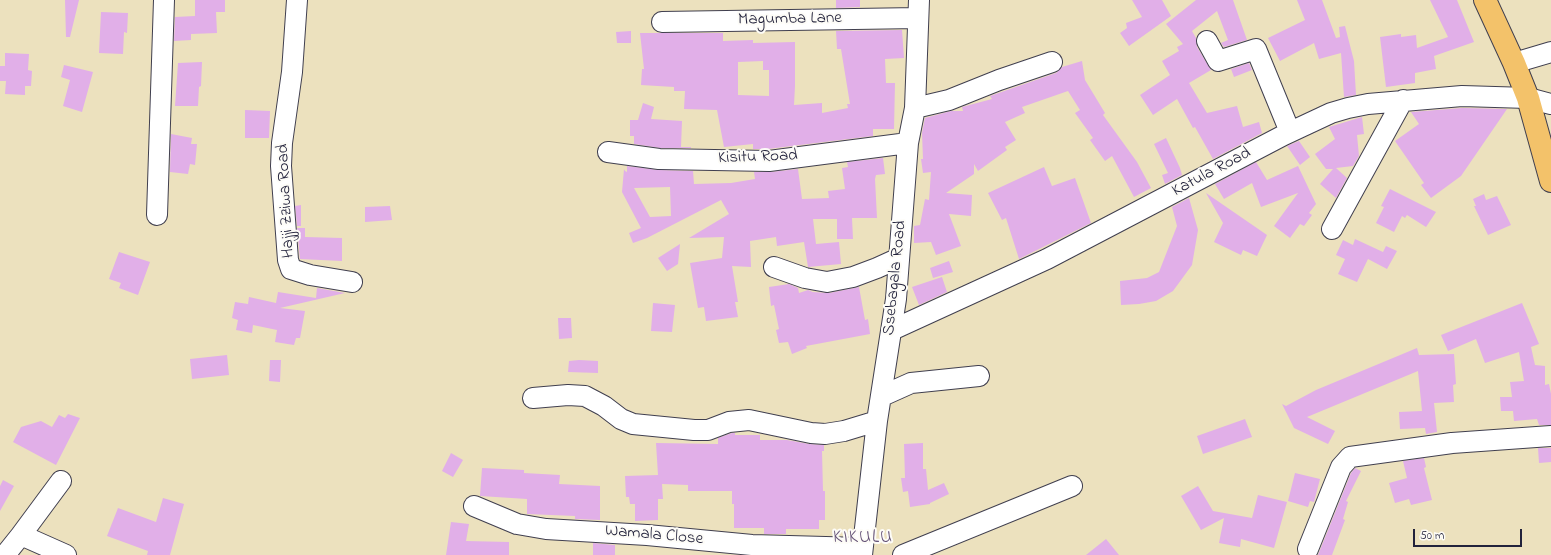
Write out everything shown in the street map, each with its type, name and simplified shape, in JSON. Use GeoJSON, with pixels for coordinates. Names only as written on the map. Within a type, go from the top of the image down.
{"type":"FeatureCollection","features":[{"type":"Feature","properties":{"kind":"main road"},"geometry":{"type":"LineString","coordinates":[[1485,0],[1514,63],[1528,98],[1551,181]]}},
{"type":"Feature","properties":{"kind":"street"},"geometry":{"type":"LineString","coordinates":[[157,215],[164,0]]}},
{"type":"Feature","properties":{"kind":"street","name":"Hajji Zziwa Road"},"geometry":{"type":"LineString","coordinates":[[298,0],[292,72],[282,143],[281,166],[288,260],[291,269],[310,275],[352,282]]}},
{"type":"Feature","properties":{"kind":"street","name":"Magumba Lane"},"geometry":{"type":"LineString","coordinates":[[662,22],[919,9]]}},
{"type":"Feature","properties":{"kind":"street","name":"Ssebagala Road"},"geometry":{"type":"LineString","coordinates":[[862,551],[877,421],[896,299],[908,143],[915,108],[919,9]]}},
{"type":"Feature","properties":{"kind":"street"},"geometry":{"type":"LineString","coordinates":[[1207,41],[1218,61],[1256,48],[1290,132]]}},
{"type":"Feature","properties":{"kind":"street"},"geometry":{"type":"LineString","coordinates":[[1514,63],[1551,52]]}},
{"type":"Feature","properties":{"kind":"street"},"geometry":{"type":"LineString","coordinates":[[915,108],[949,100],[999,80],[1052,62]]}},
{"type":"Feature","properties":{"kind":"street","name":"Katula Road"},"geometry":{"type":"LineString","coordinates":[[892,330],[1047,259],[1310,122],[1348,108],[1403,100],[1462,96],[1528,98],[1551,104]]}},
{"type":"Feature","properties":{"kind":"street"},"geometry":{"type":"LineString","coordinates":[[1332,229],[1403,100]]}},
{"type":"Feature","properties":{"kind":"street","name":"Kisitu Road"},"geometry":{"type":"LineString","coordinates":[[608,152],[659,159],[769,161],[908,143]]}},
{"type":"Feature","properties":{"kind":"street"},"geometry":{"type":"LineString","coordinates":[[774,267],[804,278],[827,282],[853,277],[878,268],[899,258]]}},
{"type":"Feature","properties":{"kind":"street"},"geometry":{"type":"LineString","coordinates":[[882,396],[911,383],[979,376]]}},
{"type":"Feature","properties":{"kind":"street"},"geometry":{"type":"LineString","coordinates":[[533,398],[568,395],[585,396],[604,406],[621,419],[633,424],[694,430],[708,430],[729,422],[749,420],[811,433],[825,434],[844,431],[877,421]]}},
{"type":"Feature","properties":{"kind":"street"},"geometry":{"type":"LineString","coordinates":[[1308,549],[1341,467],[1350,457],[1452,443],[1551,436]]}},
{"type":"Feature","properties":{"kind":"street"},"geometry":{"type":"LineString","coordinates":[[5,555],[61,481]]}},
{"type":"Feature","properties":{"kind":"street"},"geometry":{"type":"LineString","coordinates":[[903,555],[1072,486]]}},
{"type":"Feature","properties":{"kind":"street","name":"Wamala Close"},"geometry":{"type":"LineString","coordinates":[[474,506],[517,524],[546,529],[640,534],[752,545],[862,551]]}},
{"type":"Feature","properties":{"kind":"street"},"geometry":{"type":"LineString","coordinates":[[21,535],[66,555]]}},
{"type":"Feature","properties":{"kind":"building"},"geometry":{"type":"Polygon","coordinates":[[[65,0],[79,0],[70,37],[66,37],[65,0]]]}},
{"type":"Feature","properties":{"kind":"building"},"geometry":{"type":"Polygon","coordinates":[[[195,0],[225,0],[225,12],[216,12],[217,33],[191,34],[191,40],[174,41],[175,17],[195,16],[195,0]]]}},
{"type":"Feature","properties":{"kind":"building"},"geometry":{"type":"Polygon","coordinates":[[[836,0],[860,0],[860,7],[836,8],[836,0]]]}},
{"type":"Feature","properties":{"kind":"building"},"geometry":{"type":"Polygon","coordinates":[[[1132,0],[1162,0],[1171,16],[1129,46],[1120,33],[1127,28],[1126,23],[1142,17],[1132,0]]]}},
{"type":"Feature","properties":{"kind":"building"},"geometry":{"type":"Polygon","coordinates":[[[1196,0],[1233,0],[1247,40],[1224,47],[1221,43],[1228,40],[1217,11],[1192,31],[1196,38],[1197,47],[1211,70],[1189,83],[1207,113],[1237,106],[1243,127],[1259,122],[1262,133],[1213,159],[1195,127],[1193,128],[1177,99],[1153,115],[1140,95],[1170,75],[1162,61],[1179,51],[1177,47],[1183,44],[1166,24],[1196,0]]]}},
{"type":"Feature","properties":{"kind":"building"},"geometry":{"type":"Polygon","coordinates":[[[1297,0],[1322,0],[1336,38],[1340,37],[1339,27],[1345,26],[1354,61],[1356,95],[1344,97],[1341,53],[1319,59],[1314,43],[1280,61],[1268,38],[1305,20],[1297,0]]]}},
{"type":"Feature","properties":{"kind":"building"},"geometry":{"type":"Polygon","coordinates":[[[1430,0],[1457,0],[1474,42],[1434,56],[1436,69],[1415,73],[1415,83],[1386,87],[1380,37],[1401,34],[1401,37],[1416,35],[1417,48],[1448,37],[1430,0]]]}},
{"type":"Feature","properties":{"kind":"building"},"geometry":{"type":"Polygon","coordinates":[[[101,12],[128,13],[127,33],[124,32],[123,54],[99,53],[101,12]]]}},
{"type":"Feature","properties":{"kind":"building"},"geometry":{"type":"Polygon","coordinates":[[[902,30],[904,58],[885,59],[886,83],[895,83],[894,129],[873,129],[873,136],[768,149],[753,149],[753,144],[724,147],[717,110],[684,109],[685,91],[674,91],[674,87],[641,85],[642,69],[644,69],[640,33],[723,33],[723,41],[753,40],[753,43],[795,42],[794,105],[822,103],[822,113],[848,108],[847,104],[850,104],[841,49],[837,49],[836,31],[902,30]],[[763,61],[738,62],[738,95],[769,96],[769,70],[763,70],[763,61]]]}},
{"type":"Feature","properties":{"kind":"building"},"geometry":{"type":"Polygon","coordinates":[[[631,31],[631,43],[617,43],[616,32],[631,31]]]}},
{"type":"Feature","properties":{"kind":"building"},"geometry":{"type":"Polygon","coordinates":[[[5,53],[29,54],[28,70],[32,71],[31,86],[25,86],[25,95],[5,94],[6,81],[0,81],[0,66],[5,66],[5,53]]]}},
{"type":"Feature","properties":{"kind":"building"},"geometry":{"type":"Polygon","coordinates":[[[1082,61],[1085,80],[1105,113],[1103,115],[1137,162],[1151,188],[1134,197],[1112,156],[1105,161],[1090,140],[1093,138],[1075,113],[1080,110],[1068,91],[1022,107],[1025,113],[1005,122],[1016,140],[1005,147],[1007,150],[978,171],[974,164],[974,174],[946,193],[972,195],[971,216],[949,214],[961,246],[936,255],[931,242],[914,243],[914,226],[920,225],[925,199],[929,200],[931,172],[923,173],[921,159],[923,159],[922,133],[925,118],[951,111],[963,111],[962,107],[992,99],[990,96],[1056,73],[1062,67],[1082,61]]]}},
{"type":"Feature","properties":{"kind":"building"},"geometry":{"type":"Polygon","coordinates":[[[202,62],[198,106],[175,106],[178,63],[202,62]]]}},
{"type":"Feature","properties":{"kind":"building"},"geometry":{"type":"Polygon","coordinates":[[[1249,63],[1252,70],[1234,77],[1231,69],[1249,63]]]}},
{"type":"Feature","properties":{"kind":"building"},"geometry":{"type":"Polygon","coordinates":[[[64,65],[93,72],[82,112],[63,106],[70,80],[61,77],[64,65]]]}},
{"type":"Feature","properties":{"kind":"building"},"geometry":{"type":"Polygon","coordinates":[[[643,103],[654,107],[651,119],[682,121],[681,147],[691,148],[660,148],[634,144],[634,136],[630,136],[630,120],[638,120],[643,103]]]}},
{"type":"Feature","properties":{"kind":"building"},"geometry":{"type":"Polygon","coordinates":[[[1462,108],[1507,109],[1461,176],[1431,198],[1421,185],[1424,183],[1395,141],[1419,124],[1411,112],[1462,108]]]}},
{"type":"Feature","properties":{"kind":"building"},"geometry":{"type":"Polygon","coordinates":[[[245,110],[270,111],[269,138],[245,138],[245,110]]]}},
{"type":"Feature","properties":{"kind":"building"},"geometry":{"type":"Polygon","coordinates":[[[1362,117],[1364,134],[1357,135],[1359,156],[1353,166],[1336,168],[1347,178],[1336,198],[1320,184],[1333,169],[1326,169],[1315,154],[1335,139],[1329,127],[1362,117]]]}},
{"type":"Feature","properties":{"kind":"building"},"geometry":{"type":"Polygon","coordinates":[[[171,134],[192,138],[191,144],[197,144],[195,165],[190,164],[188,174],[170,172],[171,134]]]}},
{"type":"Feature","properties":{"kind":"building"},"geometry":{"type":"Polygon","coordinates":[[[1166,138],[1182,175],[1165,184],[1162,175],[1168,173],[1154,144],[1166,138]]]}},
{"type":"Feature","properties":{"kind":"building"},"geometry":{"type":"Polygon","coordinates":[[[1299,141],[1310,157],[1300,165],[1287,146],[1299,141]]]}},
{"type":"Feature","properties":{"kind":"building"},"geometry":{"type":"Polygon","coordinates":[[[883,158],[885,174],[876,175],[875,179],[877,218],[852,218],[853,239],[837,239],[837,219],[813,219],[816,244],[839,242],[841,264],[808,267],[804,242],[777,246],[776,237],[750,241],[751,267],[732,266],[738,302],[735,302],[738,317],[706,321],[704,307],[698,308],[690,263],[722,258],[724,237],[689,238],[729,214],[721,200],[647,238],[633,243],[629,233],[641,228],[622,192],[624,169],[627,172],[627,166],[659,170],[693,171],[694,184],[731,183],[755,179],[754,172],[798,169],[802,199],[829,198],[828,191],[845,189],[842,168],[848,167],[847,162],[883,158]],[[670,187],[634,188],[650,217],[671,216],[670,187]]]}},
{"type":"Feature","properties":{"kind":"building"},"geometry":{"type":"Polygon","coordinates":[[[1256,162],[1267,180],[1298,166],[1316,204],[1309,213],[1312,215],[1304,226],[1300,224],[1290,238],[1274,226],[1298,193],[1261,207],[1252,183],[1224,199],[1215,184],[1256,162]]]}},
{"type":"Feature","properties":{"kind":"building"},"geometry":{"type":"Polygon","coordinates":[[[1044,167],[1052,186],[1075,178],[1091,223],[1019,259],[1006,218],[1002,220],[988,193],[1044,167]]]}},
{"type":"Feature","properties":{"kind":"building"},"geometry":{"type":"Polygon","coordinates":[[[1390,189],[1436,212],[1426,227],[1407,215],[1405,218],[1402,216],[1394,232],[1376,223],[1384,207],[1381,206],[1390,189]]]}},
{"type":"Feature","properties":{"kind":"building"},"geometry":{"type":"Polygon","coordinates":[[[1206,193],[1267,235],[1257,256],[1243,250],[1241,255],[1214,242],[1223,223],[1206,193]]]}},
{"type":"Feature","properties":{"kind":"building"},"geometry":{"type":"Polygon","coordinates":[[[1484,194],[1486,200],[1497,196],[1511,225],[1488,235],[1474,206],[1476,206],[1473,199],[1484,194]]]}},
{"type":"Feature","properties":{"kind":"building"},"geometry":{"type":"Polygon","coordinates":[[[1189,198],[1198,230],[1192,265],[1173,291],[1156,301],[1121,305],[1120,281],[1147,278],[1159,272],[1177,226],[1172,207],[1189,198]]]}},
{"type":"Feature","properties":{"kind":"building"},"geometry":{"type":"Polygon","coordinates":[[[301,205],[301,226],[297,226],[295,206],[301,205]]]}},
{"type":"Feature","properties":{"kind":"building"},"geometry":{"type":"Polygon","coordinates":[[[390,206],[392,220],[365,222],[365,207],[390,206]]]}},
{"type":"Feature","properties":{"kind":"building"},"geometry":{"type":"Polygon","coordinates":[[[297,228],[305,228],[305,237],[342,238],[342,261],[300,259],[297,228]]]}},
{"type":"Feature","properties":{"kind":"building"},"geometry":{"type":"Polygon","coordinates":[[[1355,239],[1383,252],[1386,246],[1397,251],[1387,269],[1368,259],[1357,282],[1338,274],[1345,259],[1336,255],[1343,240],[1353,245],[1355,239]]]}},
{"type":"Feature","properties":{"kind":"building"},"geometry":{"type":"Polygon","coordinates":[[[680,244],[678,264],[667,271],[658,258],[680,244]]]}},
{"type":"Feature","properties":{"kind":"building"},"geometry":{"type":"Polygon","coordinates":[[[119,252],[150,262],[138,295],[119,288],[121,283],[109,279],[119,252]]]}},
{"type":"Feature","properties":{"kind":"building"},"geometry":{"type":"Polygon","coordinates":[[[949,261],[953,272],[933,278],[930,268],[949,261]]]}},
{"type":"Feature","properties":{"kind":"building"},"geometry":{"type":"Polygon","coordinates":[[[942,277],[947,292],[919,305],[912,287],[942,277]]]}},
{"type":"Feature","properties":{"kind":"building"},"geometry":{"type":"Polygon","coordinates":[[[789,284],[798,288],[799,293],[808,290],[812,292],[829,293],[859,287],[865,320],[868,319],[870,334],[806,346],[807,348],[792,354],[788,342],[779,343],[776,330],[779,329],[774,305],[771,306],[769,287],[789,284]]]}},
{"type":"Feature","properties":{"kind":"building"},"geometry":{"type":"Polygon","coordinates":[[[317,288],[345,293],[280,308],[305,311],[300,338],[296,338],[294,345],[275,342],[277,330],[253,325],[252,333],[236,330],[238,320],[232,318],[235,302],[248,304],[249,297],[276,303],[278,292],[316,298],[317,288]]]}},
{"type":"Feature","properties":{"kind":"building"},"geometry":{"type":"Polygon","coordinates":[[[653,303],[675,305],[672,332],[651,331],[653,303]]]}},
{"type":"Feature","properties":{"kind":"building"},"geometry":{"type":"Polygon","coordinates":[[[1522,303],[1539,344],[1531,347],[1535,365],[1545,366],[1545,385],[1549,384],[1551,394],[1551,425],[1539,425],[1537,419],[1514,421],[1513,411],[1501,411],[1500,397],[1512,397],[1510,382],[1524,381],[1519,352],[1485,363],[1476,339],[1448,351],[1441,335],[1522,303]]]}},
{"type":"Feature","properties":{"kind":"building"},"geometry":{"type":"Polygon","coordinates":[[[558,318],[571,318],[572,338],[559,339],[558,318]]]}},
{"type":"Feature","properties":{"kind":"building"},"geometry":{"type":"Polygon","coordinates":[[[1417,348],[1419,355],[1454,354],[1456,384],[1453,385],[1454,402],[1434,403],[1437,432],[1426,434],[1425,428],[1400,429],[1399,412],[1422,411],[1418,371],[1307,417],[1335,431],[1328,444],[1294,428],[1282,404],[1286,406],[1316,390],[1417,348]]]}},
{"type":"Feature","properties":{"kind":"building"},"geometry":{"type":"Polygon","coordinates":[[[227,355],[229,375],[192,379],[190,359],[227,355]]]}},
{"type":"Feature","properties":{"kind":"building"},"geometry":{"type":"Polygon","coordinates":[[[270,360],[281,360],[280,382],[269,381],[270,360]]]}},
{"type":"Feature","properties":{"kind":"building"},"geometry":{"type":"Polygon","coordinates":[[[569,361],[598,361],[598,373],[568,372],[569,361]]]}},
{"type":"Feature","properties":{"kind":"building"},"geometry":{"type":"Polygon","coordinates":[[[68,414],[80,418],[56,465],[13,442],[21,427],[41,421],[52,427],[59,415],[65,418],[68,414]]]}},
{"type":"Feature","properties":{"kind":"building"},"geometry":{"type":"Polygon","coordinates":[[[1245,419],[1252,437],[1203,454],[1197,436],[1245,419]]]}},
{"type":"Feature","properties":{"kind":"building"},"geometry":{"type":"Polygon","coordinates":[[[735,433],[735,435],[760,435],[760,440],[787,440],[824,445],[824,451],[822,451],[823,491],[825,491],[825,520],[819,520],[819,529],[786,529],[786,534],[764,534],[764,528],[734,528],[734,504],[732,504],[732,491],[688,491],[688,485],[662,484],[663,499],[658,499],[658,520],[635,521],[635,504],[630,504],[629,497],[626,497],[625,476],[658,475],[656,443],[718,444],[718,438],[735,433]]]}},
{"type":"Feature","properties":{"kind":"building"},"geometry":{"type":"Polygon","coordinates":[[[923,443],[923,469],[926,469],[928,490],[944,483],[949,494],[930,504],[910,507],[908,491],[903,492],[901,478],[905,478],[904,444],[923,443]]]}},
{"type":"Feature","properties":{"kind":"building"},"geometry":{"type":"Polygon","coordinates":[[[1538,448],[1551,448],[1551,462],[1539,463],[1538,448]]]}},
{"type":"Feature","properties":{"kind":"building"},"geometry":{"type":"Polygon","coordinates":[[[451,453],[463,460],[453,477],[442,471],[451,453]]]}},
{"type":"Feature","properties":{"kind":"building"},"geometry":{"type":"Polygon","coordinates":[[[1424,458],[1426,467],[1424,468],[1432,500],[1411,505],[1409,499],[1395,503],[1389,483],[1407,478],[1403,461],[1424,458]]]}},
{"type":"Feature","properties":{"kind":"building"},"geometry":{"type":"Polygon","coordinates":[[[482,468],[524,470],[524,473],[560,475],[559,484],[600,486],[600,520],[575,519],[575,516],[527,514],[527,499],[480,496],[482,468]]]}},
{"type":"Feature","properties":{"kind":"building"},"geometry":{"type":"Polygon","coordinates":[[[1355,468],[1361,471],[1346,501],[1348,502],[1343,519],[1345,520],[1332,555],[1318,555],[1351,473],[1355,468]]]}},
{"type":"Feature","properties":{"kind":"building"},"geometry":{"type":"Polygon","coordinates":[[[1295,473],[1320,479],[1314,502],[1310,501],[1308,507],[1288,501],[1295,473]]]}},
{"type":"Feature","properties":{"kind":"building"},"geometry":{"type":"Polygon","coordinates":[[[3,480],[14,486],[0,511],[0,486],[3,480]]]}},
{"type":"Feature","properties":{"kind":"building"},"geometry":{"type":"Polygon","coordinates":[[[1198,486],[1213,511],[1252,518],[1258,495],[1287,502],[1274,548],[1241,539],[1240,547],[1219,543],[1224,518],[1201,530],[1181,496],[1198,486]]]}},
{"type":"Feature","properties":{"kind":"building"},"geometry":{"type":"Polygon","coordinates":[[[163,498],[184,504],[170,555],[147,555],[148,551],[107,536],[118,508],[156,522],[163,498]]]}},
{"type":"Feature","properties":{"kind":"building"},"geometry":{"type":"Polygon","coordinates":[[[451,522],[469,524],[466,541],[509,542],[509,555],[446,555],[451,522]]]}},
{"type":"Feature","properties":{"kind":"building"},"geometry":{"type":"Polygon","coordinates":[[[1106,539],[1119,555],[1086,555],[1106,539]]]}},
{"type":"Feature","properties":{"kind":"building"},"geometry":{"type":"Polygon","coordinates":[[[593,543],[615,545],[615,555],[593,555],[593,543]]]}},
{"type":"Feature","properties":{"kind":"district","name":"KIKULU"},"geometry":{"type":"Point","coordinates":[863,539]}}]}
